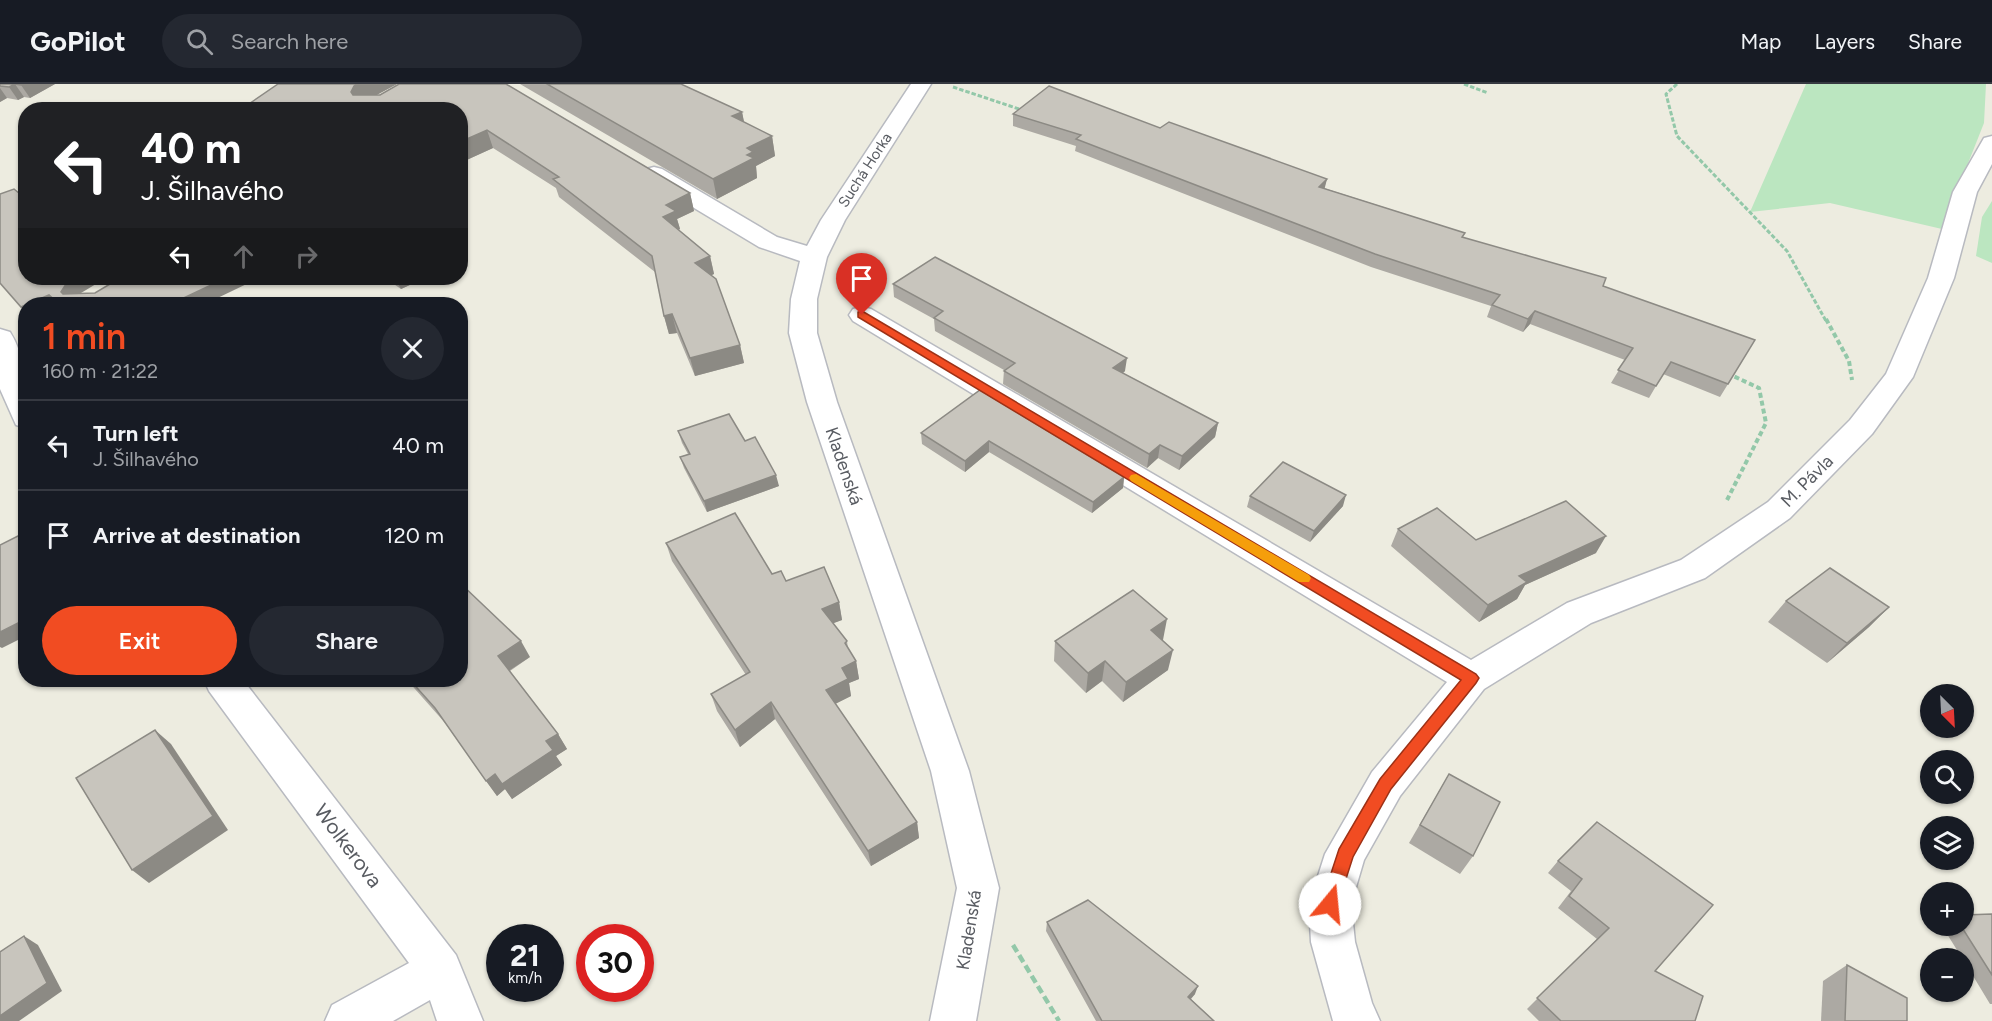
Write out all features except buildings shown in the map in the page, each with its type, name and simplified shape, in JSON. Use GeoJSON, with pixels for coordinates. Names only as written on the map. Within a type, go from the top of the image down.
{"type":"FeatureCollection","features":[{"type":"Feature","properties":{"kind":"street","name":"Suchá Horka"},"geometry":{"type":"LineString","coordinates":[[814,257],[833,220],[921,84]]}},
{"type":"Feature","properties":{"kind":"street","name":"M. Pávla"},"geometry":{"type":"LineString","coordinates":[[1471,678],[1579,613],[1693,569],[1779,510],[1861,427],[1899,377],[1941,278],[1965,192],[1992,143]]}},
{"type":"Feature","properties":{"kind":"street"},"geometry":{"type":"LineString","coordinates":[[637,164],[768,242],[814,257]]}},
{"type":"Feature","properties":{"kind":"street","name":"Kladenská"},"geometry":{"type":"LineString","coordinates":[[814,257],[804,299],[803,333],[822,402],[950,771],[978,888],[952,1021]]}},
{"type":"Feature","properties":{"kind":"street"},"geometry":{"type":"LineString","coordinates":[[862,315],[1471,678],[1386,784],[1345,854],[1330,904],[1331,923],[1333,942],[1352,1013],[1357,1021]]}},
{"type":"Feature","properties":{"kind":"street"},"geometry":{"type":"LineString","coordinates":[[9,354],[15,398],[18,403]]}},
{"type":"Feature","properties":{"kind":"street","name":"Wolkerova"},"geometry":{"type":"LineString","coordinates":[[227,687],[441,969],[460,1021]]}},
{"type":"Feature","properties":{"kind":"street"},"geometry":{"type":"LineString","coordinates":[[348,1021],[441,969]]}},
{"type":"Feature","properties":{"kind":"path"},"geometry":{"type":"LineString","coordinates":[[944,84],[1022,110]]}},
{"type":"Feature","properties":{"kind":"path"},"geometry":{"type":"LineString","coordinates":[[1464,84],[1488,93]]}},
{"type":"Feature","properties":{"kind":"path"},"geometry":{"type":"LineString","coordinates":[[1677,84],[1666,94],[1677,136],[1786,251],[1849,361],[1861,427]]}},
{"type":"Feature","properties":{"kind":"path"},"geometry":{"type":"LineString","coordinates":[[1719,369],[1759,388],[1766,423],[1724,506]]}},
{"type":"Feature","properties":{"kind":"path"},"geometry":{"type":"LineString","coordinates":[[978,888],[1059,1021]]}},
{"type":"Feature","properties":{"kind":"green space"},"geometry":{"type":"Polygon","coordinates":[[[1806,84],[1986,84],[1984,123],[1942,229],[1830,203],[1750,212],[1806,84]]]}},
{"type":"Feature","properties":{"kind":"green space"},"geometry":{"type":"Polygon","coordinates":[[[1992,201],[1992,263],[1976,256],[1982,217],[1992,201]]]}},
{"type":"Feature","properties":{"kind":"slow traffic"},"geometry":{"type":"LineString","coordinates":[[1136,478],[1304,578]]}},
{"type":"Feature","properties":{"kind":"route"},"geometry":{"type":"LineString","coordinates":[[862,315],[1471,678],[1386,784],[1345,854],[1330,904]]}}]}
